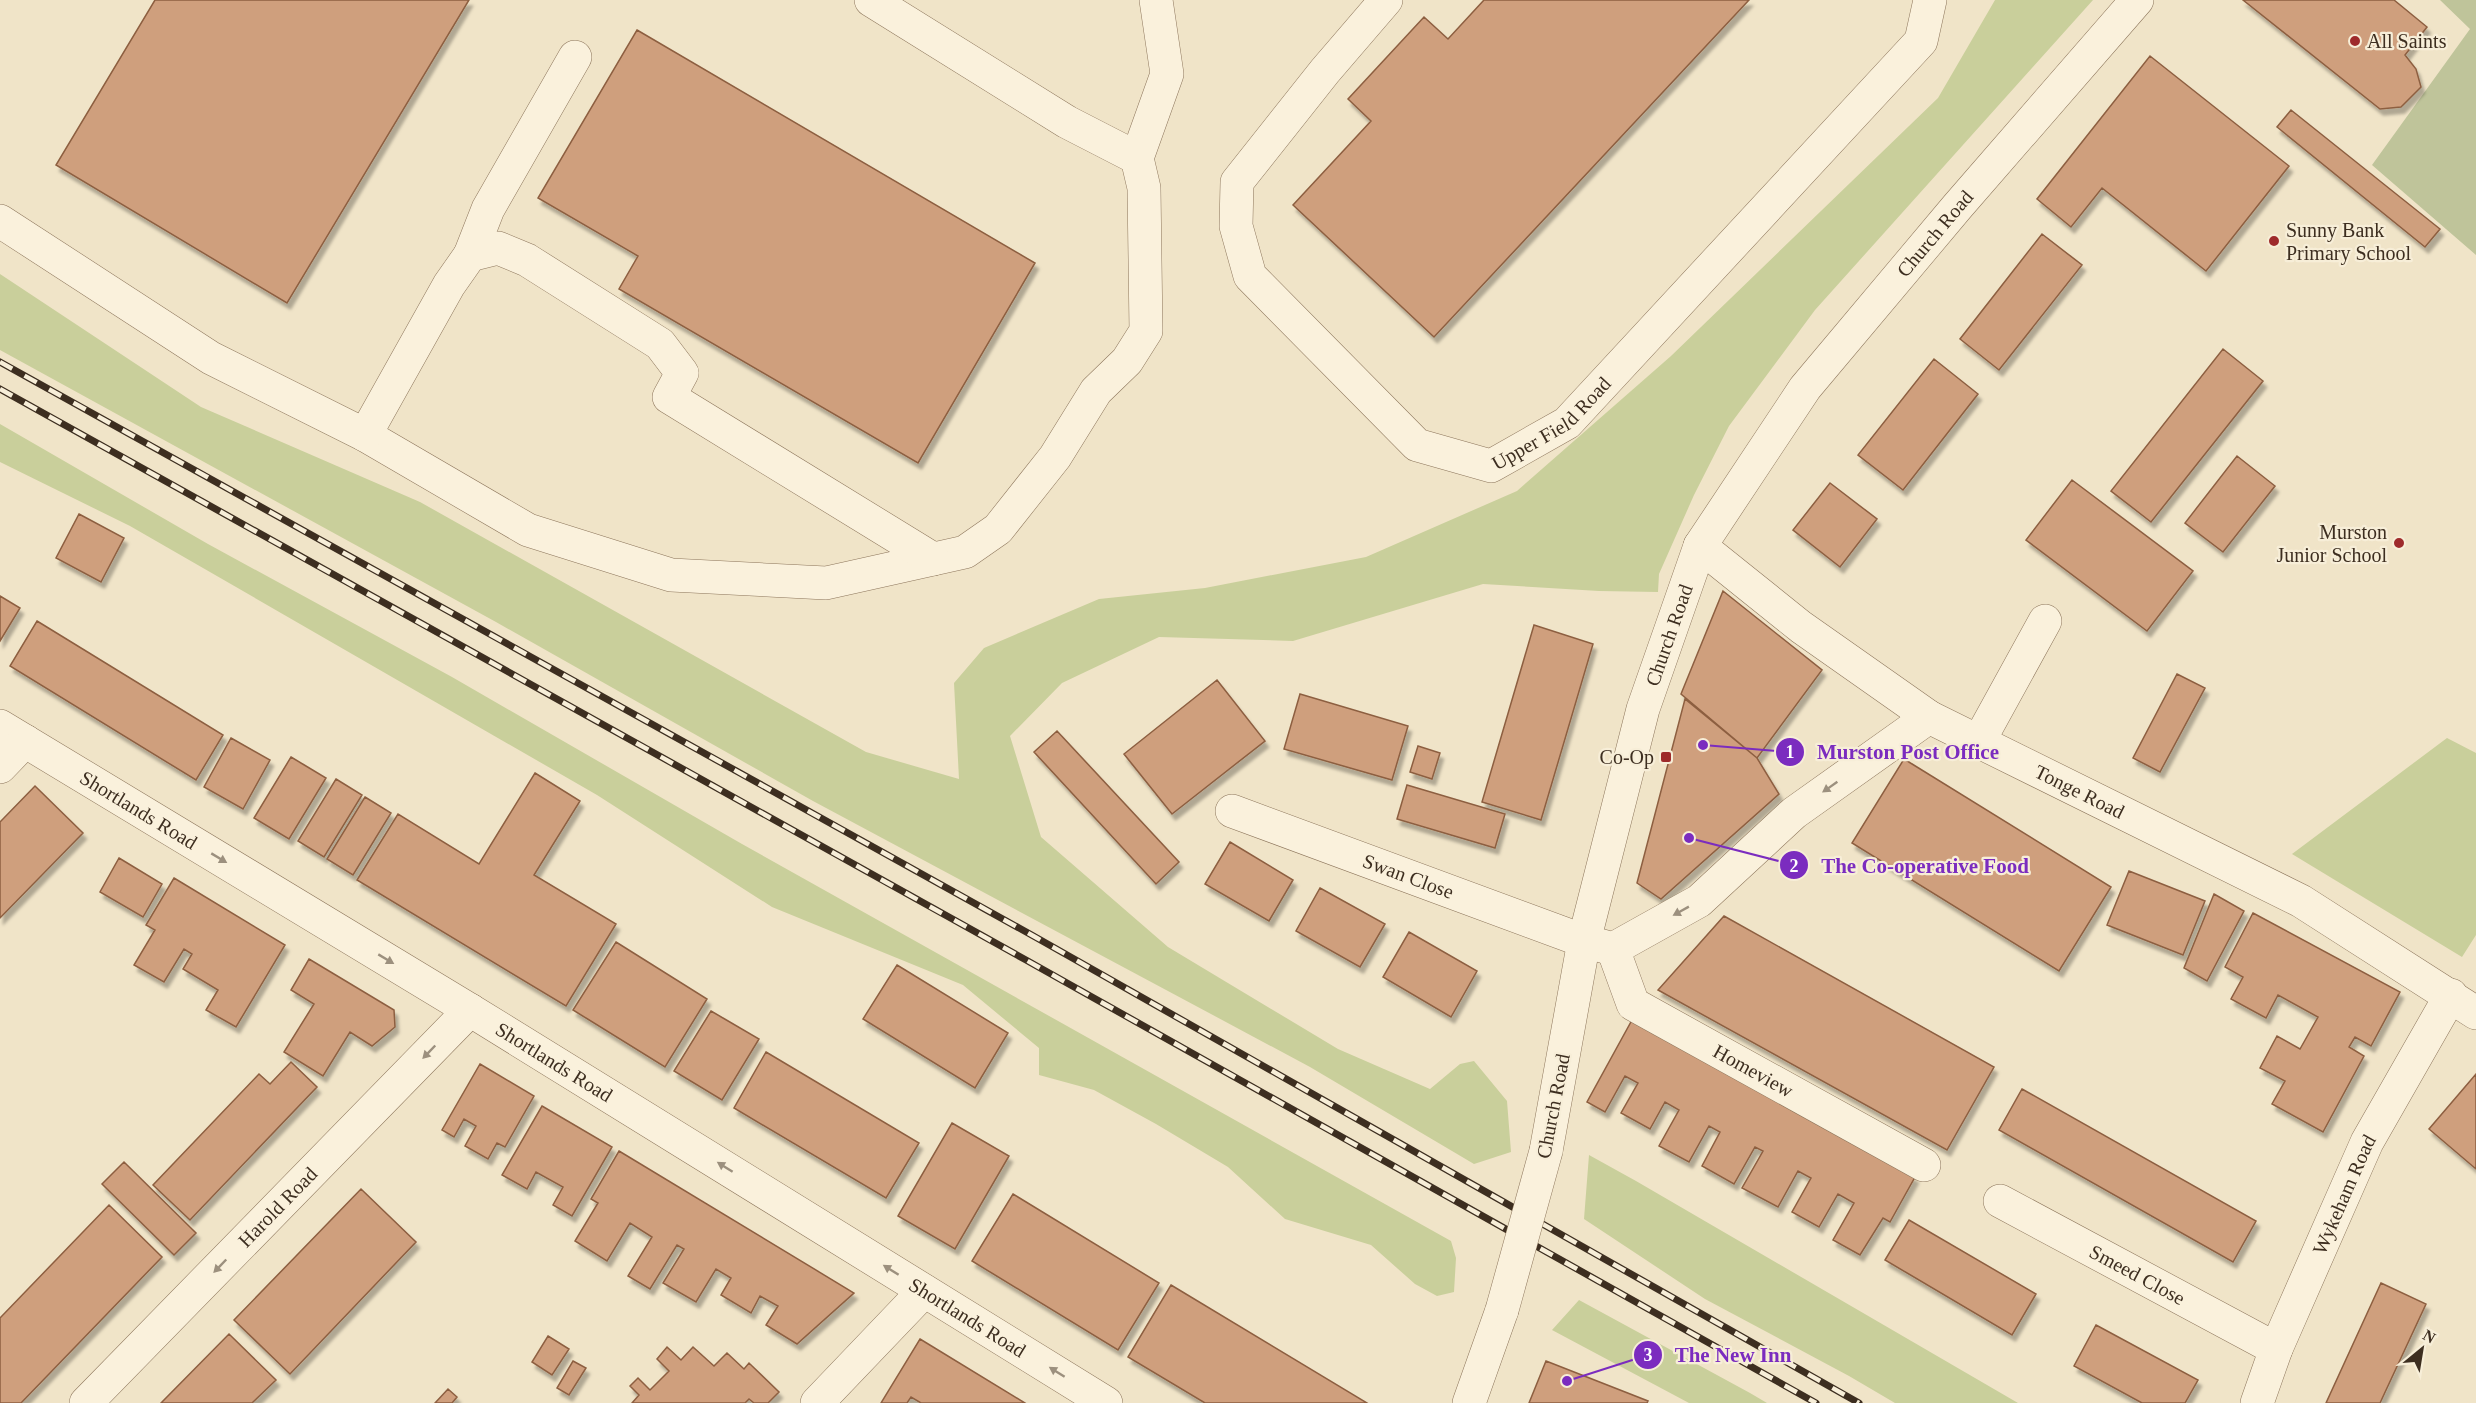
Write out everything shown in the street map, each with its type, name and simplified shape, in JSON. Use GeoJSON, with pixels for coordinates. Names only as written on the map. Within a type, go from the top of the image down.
{"type":"FeatureCollection","features":[{"type":"Feature","properties":{"kind":"street"},"geometry":{"type":"LineString","coordinates":[[871,0],[1067,122],[1137,158]]}},
{"type":"Feature","properties":{"kind":"street"},"geometry":{"type":"LineString","coordinates":[[0,221],[211,358],[365,435],[528,530],[671,575],[826,584],[965,552],[998,529],[1055,457],[1096,391],[1127,361],[1146,331],[1144,188],[1137,158],[1167,74],[1156,0]]}},
{"type":"Feature","properties":{"kind":"street","name":"Upper Field Road"},"geometry":{"type":"LineString","coordinates":[[1386,0],[1237,182],[1236,226],[1250,276],[1417,445],[1491,466],[1567,423],[1921,41],[1930,0]]}},
{"type":"Feature","properties":{"kind":"street","name":"Church Road"},"geometry":{"type":"LineString","coordinates":[[1469,1403],[1502,1310],[1546,1151],[1598,945],[1643,709],[1700,546],[1805,388],[1957,207],[2137,0]]}},
{"type":"Feature","properties":{"kind":"street"},"geometry":{"type":"LineString","coordinates":[[365,435],[449,285],[470,255],[488,209],[575,57]]}},
{"type":"Feature","properties":{"kind":"street"},"geometry":{"type":"LineString","coordinates":[[470,255],[498,248],[527,260],[660,344],[682,373],[669,397],[933,559]]}},
{"type":"Feature","properties":{"kind":"street","name":"Tonge Road"},"geometry":{"type":"LineString","coordinates":[[1700,546],[1801,627],[1929,717],[2301,901],[2463,1004]]}},
{"type":"Feature","properties":{"kind":"street"},"geometry":{"type":"LineString","coordinates":[[1979,741],[2044,621]]}},
{"type":"Feature","properties":{"kind":"street"},"geometry":{"type":"LineString","coordinates":[[1598,945],[1699,901],[1794,813],[1929,717]]}},
{"type":"Feature","properties":{"kind":"street"},"geometry":{"type":"LineString","coordinates":[[0,767],[12,733]]}},
{"type":"Feature","properties":{"kind":"street","name":"Shortlands Road"},"geometry":{"type":"LineString","coordinates":[[12,733],[470,1010],[1106,1403]]}},
{"type":"Feature","properties":{"kind":"street","name":"Swan Close"},"geometry":{"type":"LineString","coordinates":[[1232,811],[1598,945]]}},
{"type":"Feature","properties":{"kind":"street","name":"Homeview"},"geometry":{"type":"LineString","coordinates":[[1598,945],[1633,1004],[1924,1165]]}},
{"type":"Feature","properties":{"kind":"street","name":"Wykeham Road"},"geometry":{"type":"LineString","coordinates":[[2257,1403],[2276,1349],[2367,1142],[2463,1004]]}},
{"type":"Feature","properties":{"kind":"street","name":"Harold Road"},"geometry":{"type":"LineString","coordinates":[[86,1403],[470,1010]]}},
{"type":"Feature","properties":{"kind":"street","name":"Smeed Close"},"geometry":{"type":"LineString","coordinates":[[2000,1201],[2276,1349]]}},
{"type":"Feature","properties":{"kind":"street"},"geometry":{"type":"LineString","coordinates":[[817,1403],[924,1291]]}},
{"type":"Feature","properties":{"kind":"green space"},"geometry":{"type":"Polygon","coordinates":[[[1995,0],[2093,0],[1815,310],[1729,426],[1694,495],[1659,574],[1658,592],[1483,584],[1293,641],[1159,637],[1062,683],[1010,736],[1041,837],[1168,947],[1338,1049],[1430,1089],[1460,1064],[1474,1061],[1507,1101],[1511,1152],[1474,1164],[1310,1067],[813,801],[496,622],[0,350],[0,274],[201,407],[420,502],[866,752],[959,779],[954,683],[984,648],[1099,599],[1205,588],[1366,557],[1517,491],[1671,356],[1938,98],[1995,0]]]}},
{"type":"Feature","properties":{"kind":"green space"},"geometry":{"type":"Polygon","coordinates":[[[2440,0],[2476,0],[2476,255],[2372,165],[2470,29],[2440,0]]]}},
{"type":"Feature","properties":{"kind":"green space"},"geometry":{"type":"Polygon","coordinates":[[[0,424],[208,544],[452,677],[742,844],[1451,1241],[1456,1258],[1454,1292],[1437,1296],[1415,1284],[1371,1245],[1285,1219],[1228,1167],[1156,1124],[1094,1090],[1039,1075],[1039,1048],[963,985],[772,907],[597,795],[130,526],[0,462],[0,424]]]}},
{"type":"Feature","properties":{"kind":"green space"},"geometry":{"type":"Polygon","coordinates":[[[2447,738],[2476,753],[2476,935],[2462,957],[2292,854],[2447,738]]]}},
{"type":"Feature","properties":{"kind":"green space"},"geometry":{"type":"Polygon","coordinates":[[[1589,1155],[2018,1403],[1895,1403],[1705,1299],[1584,1219],[1589,1155]]]}},
{"type":"Feature","properties":{"kind":"green space"},"geometry":{"type":"Polygon","coordinates":[[[1579,1300],[1767,1403],[1689,1403],[1552,1330],[1579,1300]]]}},
{"type":"Feature","properties":{"kind":"building"},"geometry":{"type":"Polygon","coordinates":[[[155,0],[469,0],[287,303],[56,165],[155,0]]]}},
{"type":"Feature","properties":{"kind":"building"},"geometry":{"type":"Polygon","coordinates":[[[1484,0],[1749,0],[1434,337],[1293,205],[1371,121],[1348,99],[1424,17],[1448,39],[1484,0]]]}},
{"type":"Feature","properties":{"kind":"building","name":"All Saints"},"geometry":{"type":"Polygon","coordinates":[[[2243,0],[2394,0],[2427,27],[2405,55],[2416,69],[2421,87],[2401,107],[2380,109],[2243,0]]]}},
{"type":"Feature","properties":{"kind":"building"},"geometry":{"type":"Polygon","coordinates":[[[637,30],[1035,263],[918,463],[619,289],[638,256],[538,198],[637,30]]]}},
{"type":"Feature","properties":{"kind":"building"},"geometry":{"type":"Polygon","coordinates":[[[2150,56],[2289,166],[2206,271],[2102,188],[2071,227],[2037,199],[2150,56]]]}},
{"type":"Feature","properties":{"kind":"building"},"geometry":{"type":"Polygon","coordinates":[[[2291,110],[2440,229],[2425,247],[2277,127],[2291,110]]]}},
{"type":"Feature","properties":{"kind":"building"},"geometry":{"type":"Polygon","coordinates":[[[2042,234],[2082,265],[1999,370],[1960,339],[2042,234]]]}},
{"type":"Feature","properties":{"kind":"building"},"geometry":{"type":"Polygon","coordinates":[[[2223,349],[2263,381],[2151,522],[2111,491],[2223,349]]]}},
{"type":"Feature","properties":{"kind":"building"},"geometry":{"type":"Polygon","coordinates":[[[1934,359],[1978,394],[1903,490],[1858,455],[1934,359]]]}},
{"type":"Feature","properties":{"kind":"building"},"geometry":{"type":"Polygon","coordinates":[[[2237,456],[2275,486],[2223,552],[2185,523],[2237,456]]]}},
{"type":"Feature","properties":{"kind":"building"},"geometry":{"type":"Polygon","coordinates":[[[2072,480],[2193,571],[2147,631],[2026,540],[2072,480]]]}},
{"type":"Feature","properties":{"kind":"building"},"geometry":{"type":"Polygon","coordinates":[[[1830,483],[1877,519],[1840,567],[1793,530],[1830,483]]]}},
{"type":"Feature","properties":{"kind":"building"},"geometry":{"type":"Polygon","coordinates":[[[79,514],[124,538],[101,582],[56,558],[79,514]]]}},
{"type":"Feature","properties":{"kind":"building"},"geometry":{"type":"Polygon","coordinates":[[[1723,591],[1822,670],[1757,758],[1681,694],[1723,591]]]}},
{"type":"Feature","properties":{"kind":"building"},"geometry":{"type":"Polygon","coordinates":[[[0,596],[20,608],[0,641],[0,596]]]}},
{"type":"Feature","properties":{"kind":"building"},"geometry":{"type":"Polygon","coordinates":[[[37,621],[223,735],[196,780],[10,666],[37,621]]]}},
{"type":"Feature","properties":{"kind":"building"},"geometry":{"type":"Polygon","coordinates":[[[1534,625],[1593,644],[1541,820],[1482,802],[1534,625]]]}},
{"type":"Feature","properties":{"kind":"building"},"geometry":{"type":"Polygon","coordinates":[[[2177,674],[2205,688],[2160,772],[2133,758],[2177,674]]]}},
{"type":"Feature","properties":{"kind":"building"},"geometry":{"type":"Polygon","coordinates":[[[1217,680],[1265,741],[1172,814],[1124,754],[1217,680]]]}},
{"type":"Feature","properties":{"kind":"building"},"geometry":{"type":"Polygon","coordinates":[[[1300,694],[1408,726],[1392,780],[1284,749],[1300,694]]]}},
{"type":"Feature","properties":{"kind":"building"},"geometry":{"type":"Polygon","coordinates":[[[1685,699],[1757,758],[1779,794],[1661,899],[1637,883],[1685,699]]]}},
{"type":"Feature","properties":{"kind":"building"},"geometry":{"type":"Polygon","coordinates":[[[1057,731],[1179,862],[1156,884],[1034,752],[1057,731]]]}},
{"type":"Feature","properties":{"kind":"building"},"geometry":{"type":"Polygon","coordinates":[[[231,738],[270,760],[243,809],[204,787],[231,738]]]}},
{"type":"Feature","properties":{"kind":"building"},"geometry":{"type":"Polygon","coordinates":[[[1418,746],[1440,753],[1432,779],[1410,772],[1418,746]]]}},
{"type":"Feature","properties":{"kind":"building"},"geometry":{"type":"Polygon","coordinates":[[[291,757],[326,778],[289,839],[254,818],[291,757]]]}},
{"type":"Feature","properties":{"kind":"building"},"geometry":{"type":"Polygon","coordinates":[[[1904,759],[2111,887],[2059,971],[1852,843],[1904,759]]]}},
{"type":"Feature","properties":{"kind":"building"},"geometry":{"type":"Polygon","coordinates":[[[535,773],[580,801],[534,875],[616,924],[566,1006],[357,880],[398,814],[479,864],[535,773]]]}},
{"type":"Feature","properties":{"kind":"building"},"geometry":{"type":"Polygon","coordinates":[[[336,779],[362,795],[324,857],[298,841],[336,779]]]}},
{"type":"Feature","properties":{"kind":"building"},"geometry":{"type":"Polygon","coordinates":[[[1407,785],[1505,814],[1495,848],[1397,819],[1407,785]]]}},
{"type":"Feature","properties":{"kind":"building"},"geometry":{"type":"Polygon","coordinates":[[[35,786],[83,833],[0,918],[0,822],[35,786]]]}},
{"type":"Feature","properties":{"kind":"building"},"geometry":{"type":"Polygon","coordinates":[[[365,797],[391,813],[353,875],[327,859],[365,797]]]}},
{"type":"Feature","properties":{"kind":"building"},"geometry":{"type":"Polygon","coordinates":[[[1230,842],[1293,880],[1269,921],[1205,884],[1230,842]]]}},
{"type":"Feature","properties":{"kind":"building"},"geometry":{"type":"Polygon","coordinates":[[[119,858],[162,884],[143,917],[100,892],[119,858]]]}},
{"type":"Feature","properties":{"kind":"building"},"geometry":{"type":"Polygon","coordinates":[[[2129,871],[2205,901],[2183,955],[2107,925],[2129,871]]]}},
{"type":"Feature","properties":{"kind":"building"},"geometry":{"type":"Polygon","coordinates":[[[174,878],[285,945],[236,1027],[206,1010],[218,990],[183,969],[192,954],[184,949],[164,982],[134,965],[155,930],[146,925],[174,878]]]}},
{"type":"Feature","properties":{"kind":"building"},"geometry":{"type":"Polygon","coordinates":[[[1320,888],[1385,924],[1360,967],[1296,931],[1320,888]]]}},
{"type":"Feature","properties":{"kind":"building"},"geometry":{"type":"Polygon","coordinates":[[[2214,894],[2244,911],[2207,981],[2184,968],[2214,894]]]}},
{"type":"Feature","properties":{"kind":"building"},"geometry":{"type":"Polygon","coordinates":[[[2253,913],[2400,992],[2371,1046],[2355,1037],[2349,1047],[2364,1056],[2323,1132],[2272,1104],[2285,1081],[2260,1068],[2277,1036],[2300,1049],[2318,1017],[2278,995],[2266,1018],[2231,999],[2243,977],[2225,967],[2253,913]]]}},
{"type":"Feature","properties":{"kind":"building"},"geometry":{"type":"Polygon","coordinates":[[[1724,916],[1994,1067],[1947,1150],[1658,990],[1724,916]]]}},
{"type":"Feature","properties":{"kind":"building"},"geometry":{"type":"Polygon","coordinates":[[[1409,932],[1477,971],[1451,1017],[1383,977],[1409,932]]]}},
{"type":"Feature","properties":{"kind":"building"},"geometry":{"type":"Polygon","coordinates":[[[616,942],[707,999],[665,1067],[573,1010],[616,942]]]}},
{"type":"Feature","properties":{"kind":"building"},"geometry":{"type":"Polygon","coordinates":[[[309,959],[394,1010],[395,1027],[372,1046],[350,1032],[323,1076],[284,1052],[314,1004],[291,990],[309,959]]]}},
{"type":"Feature","properties":{"kind":"building"},"geometry":{"type":"Polygon","coordinates":[[[897,965],[1008,1033],[975,1088],[863,1019],[897,965]]]}},
{"type":"Feature","properties":{"kind":"building"},"geometry":{"type":"Polygon","coordinates":[[[711,1011],[759,1039],[722,1100],[674,1071],[711,1011]]]}},
{"type":"Feature","properties":{"kind":"building"},"geometry":{"type":"Polygon","coordinates":[[[1632,1020],[1915,1177],[1890,1222],[1883,1218],[1860,1255],[1833,1240],[1854,1203],[1838,1194],[1819,1227],[1792,1212],[1811,1178],[1798,1171],[1778,1207],[1742,1188],[1763,1151],[1755,1147],[1734,1184],[1702,1166],[1720,1132],[1709,1126],[1689,1162],[1659,1146],[1679,1110],[1665,1102],[1650,1129],[1621,1113],[1638,1083],[1625,1076],[1605,1112],[1587,1102],[1632,1020]]]}},
{"type":"Feature","properties":{"kind":"building"},"geometry":{"type":"Polygon","coordinates":[[[766,1052],[919,1143],[886,1198],[734,1108],[766,1052]]]}},
{"type":"Feature","properties":{"kind":"building"},"geometry":{"type":"Polygon","coordinates":[[[291,1062],[317,1087],[190,1220],[153,1185],[259,1074],[270,1084],[291,1062]]]}},
{"type":"Feature","properties":{"kind":"building"},"geometry":{"type":"Polygon","coordinates":[[[480,1064],[534,1096],[505,1147],[497,1143],[488,1159],[465,1146],[476,1126],[464,1119],[454,1137],[442,1130],[480,1064]]]}},
{"type":"Feature","properties":{"kind":"building"},"geometry":{"type":"Polygon","coordinates":[[[2476,1074],[2476,1169],[2429,1129],[2476,1074]]]}},
{"type":"Feature","properties":{"kind":"building"},"geometry":{"type":"Polygon","coordinates":[[[2022,1089],[2256,1221],[2233,1262],[1999,1130],[2022,1089]]]}},
{"type":"Feature","properties":{"kind":"building"},"geometry":{"type":"Polygon","coordinates":[[[542,1106],[612,1147],[572,1216],[553,1205],[563,1187],[536,1172],[527,1189],[502,1175],[542,1106]]]}},
{"type":"Feature","properties":{"kind":"building"},"geometry":{"type":"Polygon","coordinates":[[[952,1123],[1009,1156],[955,1249],[898,1216],[952,1123]]]}},
{"type":"Feature","properties":{"kind":"building"},"geometry":{"type":"Polygon","coordinates":[[[619,1151],[854,1293],[797,1344],[766,1325],[778,1306],[760,1296],[751,1313],[721,1295],[731,1278],[716,1269],[696,1302],[663,1283],[684,1249],[677,1245],[650,1289],[628,1276],[652,1237],[630,1223],[607,1261],[575,1241],[598,1203],[591,1199],[619,1151]]]}},
{"type":"Feature","properties":{"kind":"building"},"geometry":{"type":"Polygon","coordinates":[[[124,1162],[196,1233],[174,1255],[102,1184],[124,1162]]]}},
{"type":"Feature","properties":{"kind":"building"},"geometry":{"type":"Polygon","coordinates":[[[361,1189],[416,1242],[290,1374],[234,1320],[361,1189]]]}},
{"type":"Feature","properties":{"kind":"building"},"geometry":{"type":"Polygon","coordinates":[[[1013,1194],[1159,1283],[1118,1350],[972,1261],[1013,1194]]]}},
{"type":"Feature","properties":{"kind":"building"},"geometry":{"type":"Polygon","coordinates":[[[109,1205],[162,1257],[21,1403],[0,1403],[0,1318],[109,1205]]]}},
{"type":"Feature","properties":{"kind":"building"},"geometry":{"type":"Polygon","coordinates":[[[1909,1220],[2036,1294],[2012,1335],[1885,1260],[1909,1220]]]}},
{"type":"Feature","properties":{"kind":"building"},"geometry":{"type":"Polygon","coordinates":[[[2381,1283],[2426,1304],[2380,1403],[2326,1403],[2381,1283]]]}},
{"type":"Feature","properties":{"kind":"building"},"geometry":{"type":"Polygon","coordinates":[[[1171,1285],[1367,1403],[1205,1403],[1128,1357],[1171,1285]]]}},
{"type":"Feature","properties":{"kind":"building"},"geometry":{"type":"Polygon","coordinates":[[[2096,1325],[2198,1380],[2185,1403],[2142,1403],[2074,1366],[2096,1325]]]}},
{"type":"Feature","properties":{"kind":"building"},"geometry":{"type":"Polygon","coordinates":[[[229,1334],[276,1380],[252,1403],[161,1403],[229,1334]]]}},
{"type":"Feature","properties":{"kind":"building"},"geometry":{"type":"Polygon","coordinates":[[[548,1336],[569,1349],[552,1375],[532,1362],[548,1336]]]}},
{"type":"Feature","properties":{"kind":"building"},"geometry":{"type":"Polygon","coordinates":[[[920,1339],[1025,1403],[921,1403],[911,1397],[907,1403],[881,1403],[920,1339]]]}},
{"type":"Feature","properties":{"kind":"building"},"geometry":{"type":"Polygon","coordinates":[[[667,1347],[681,1360],[693,1347],[714,1366],[727,1353],[744,1369],[749,1363],[779,1392],[768,1403],[754,1403],[749,1399],[745,1403],[632,1403],[639,1395],[630,1386],[638,1378],[650,1390],[669,1371],[657,1359],[667,1347]]]}},
{"type":"Feature","properties":{"kind":"building"},"geometry":{"type":"Polygon","coordinates":[[[573,1361],[586,1368],[569,1395],[557,1388],[573,1361]]]}},
{"type":"Feature","properties":{"kind":"building"},"geometry":{"type":"Polygon","coordinates":[[[1546,1361],[1648,1401],[1647,1403],[1529,1403],[1546,1361]]]}},
{"type":"Feature","properties":{"kind":"building"},"geometry":{"type":"Polygon","coordinates":[[[448,1389],[457,1397],[452,1403],[435,1403],[448,1389]]]}},
{"type":"Feature","properties":{"kind":"railway"},"geometry":{"type":"LineString","coordinates":[[0,362],[1037,938],[1859,1403]]}},
{"type":"Feature","properties":{"kind":"railway"},"geometry":{"type":"LineString","coordinates":[[0,389],[1816,1403]]}},
{"type":"Feature","properties":{"kind":"place","name":"All Saints"},"geometry":{"type":"Point","coordinates":[2355,41]}},
{"type":"Feature","properties":{"kind":"place","name":"Sunny Bank Primary School"},"geometry":{"type":"Point","coordinates":[2274,241]}},
{"type":"Feature","properties":{"kind":"place","name":"Murston Junior School"},"geometry":{"type":"Point","coordinates":[2399,543]}},
{"type":"Feature","properties":{"kind":"place","name":"Murston Post Office"},"geometry":{"type":"Point","coordinates":[1703,745]}},
{"type":"Feature","properties":{"kind":"place","name":"Co-Op"},"geometry":{"type":"Point","coordinates":[1666,757]}},
{"type":"Feature","properties":{"kind":"place","name":"The Co-operative Food"},"geometry":{"type":"Point","coordinates":[1689,838]}},
{"type":"Feature","properties":{"kind":"place","name":"The New Inn"},"geometry":{"type":"Point","coordinates":[1567,1381]}}]}
